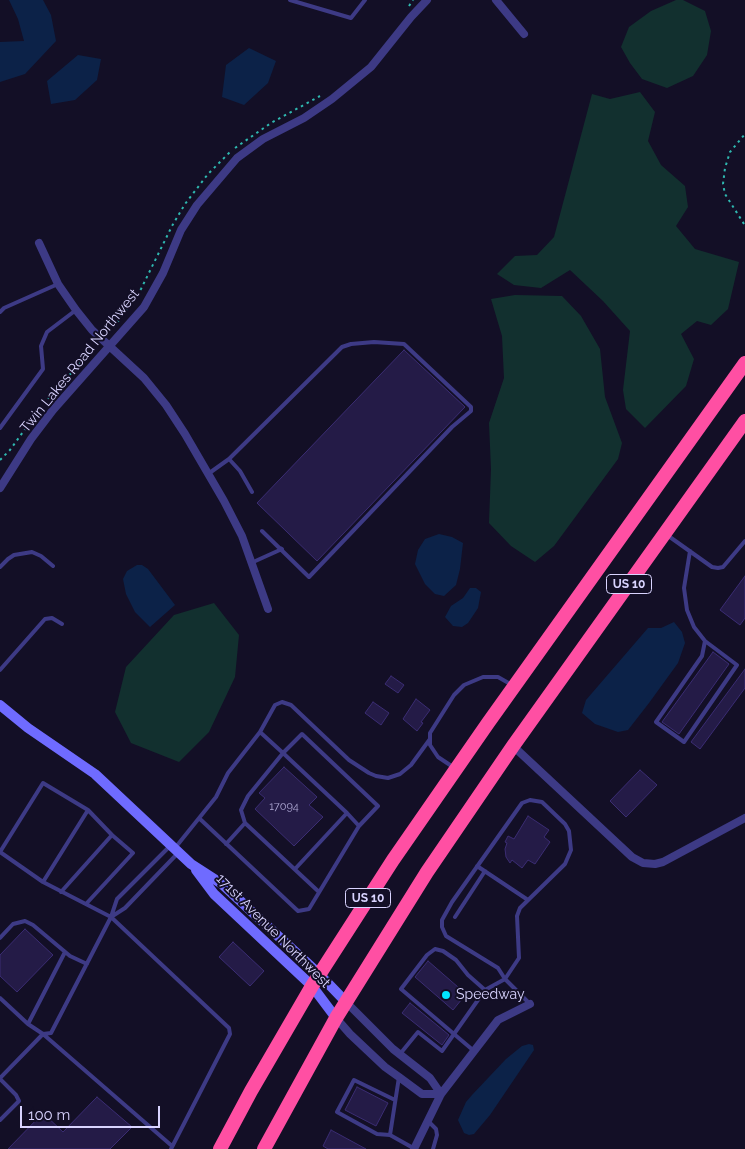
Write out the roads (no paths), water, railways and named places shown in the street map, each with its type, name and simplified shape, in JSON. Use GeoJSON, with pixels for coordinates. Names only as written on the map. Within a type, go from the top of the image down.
{"type":"FeatureCollection","features":[{"type":"Feature","properties":{"kind":"highway","name":"US 10"},"geometry":{"type":"LineString","coordinates":[[220,1149],[251,1091],[316,980],[393,860],[455,769],[745,363]]}},
{"type":"Feature","properties":{"kind":"highway","name":"US 10"},"geometry":{"type":"LineString","coordinates":[[264,1149],[336,1018],[427,872],[513,746],[745,421]]}},
{"type":"Feature","properties":{"kind":"street","name":"Twin Lakes Road Northwest"},"geometry":{"type":"LineString","coordinates":[[0,488],[53,410],[144,307],[163,272],[181,230],[197,205],[237,158],[263,139],[304,118],[332,99],[372,67],[411,17],[427,0]]}},
{"type":"Feature","properties":{"kind":"street"},"geometry":{"type":"LineString","coordinates":[[496,0],[524,34]]}},
{"type":"Feature","properties":{"kind":"street"},"geometry":{"type":"LineString","coordinates":[[39,243],[58,284],[76,310],[92,330],[144,378],[166,405],[208,474],[242,536],[268,609]]}},
{"type":"Feature","properties":{"kind":"street","name":"171st Avenue Northwest"},"geometry":{"type":"LineString","coordinates":[[0,705],[28,728],[95,774],[191,864],[222,884],[316,980],[346,1002]]}},
{"type":"Feature","properties":{"kind":"street"},"geometry":{"type":"LineString","coordinates":[[513,746],[632,857],[643,863],[664,862],[745,818]]}},
{"type":"Feature","properties":{"kind":"street","name":"171st Avenue Northwest"},"geometry":{"type":"LineString","coordinates":[[316,980],[336,1018]]}},
{"type":"Feature","properties":{"kind":"street"},"geometry":{"type":"LineString","coordinates":[[346,1002],[400,1054],[430,1078],[440,1094]]}},
{"type":"Feature","properties":{"kind":"street"},"geometry":{"type":"LineString","coordinates":[[414,1149],[440,1094],[498,1020],[530,1004]]}},
{"type":"Feature","properties":{"kind":"street"},"geometry":{"type":"LineString","coordinates":[[336,1018],[385,1067],[422,1094],[440,1094]]}},
{"type":"Feature","properties":{"kind":"lane"},"geometry":{"type":"LineString","coordinates":[[290,0],[351,18],[366,0]]}},
{"type":"Feature","properties":{"kind":"lane"},"geometry":{"type":"LineString","coordinates":[[0,312],[4,308],[58,284]]}},
{"type":"Feature","properties":{"kind":"lane"},"geometry":{"type":"LineString","coordinates":[[0,428],[43,369],[41,346],[47,332],[76,310]]}},
{"type":"Feature","properties":{"kind":"lane"},"geometry":{"type":"LineString","coordinates":[[208,474],[230,460],[342,347],[351,344],[374,342],[404,344],[471,407],[471,411],[452,427],[309,577],[262,531]]}},
{"type":"Feature","properties":{"kind":"lane"},"geometry":{"type":"LineString","coordinates":[[230,460],[240,471],[252,492]]}},
{"type":"Feature","properties":{"kind":"lane"},"geometry":{"type":"LineString","coordinates":[[665,534],[712,567],[724,567],[745,541]]}},
{"type":"Feature","properties":{"kind":"lane"},"geometry":{"type":"LineString","coordinates":[[251,563],[282,550]]}},
{"type":"Feature","properties":{"kind":"lane"},"geometry":{"type":"LineString","coordinates":[[690,551],[684,588],[687,610],[694,627],[705,640],[738,664],[684,742],[656,722],[702,656],[705,640]]}},
{"type":"Feature","properties":{"kind":"lane"},"geometry":{"type":"LineString","coordinates":[[0,566],[14,556],[32,552],[41,556],[53,566]]}},
{"type":"Feature","properties":{"kind":"lane"},"geometry":{"type":"LineString","coordinates":[[0,670],[45,619],[49,617],[62,624]]}},
{"type":"Feature","properties":{"kind":"lane"},"geometry":{"type":"LineString","coordinates":[[455,769],[438,757],[430,745],[430,733],[443,710],[464,685],[482,677],[498,677],[514,686]]}},
{"type":"Feature","properties":{"kind":"lane"},"geometry":{"type":"LineString","coordinates":[[111,917],[125,908],[200,819],[216,797],[228,773],[260,732],[275,705],[282,702],[291,705],[349,760],[369,774],[382,777],[395,777],[406,770],[430,739]]}},
{"type":"Feature","properties":{"kind":"lane"},"geometry":{"type":"LineString","coordinates":[[260,732],[359,826]]}},
{"type":"Feature","properties":{"kind":"lane"},"geometry":{"type":"LineString","coordinates":[[200,819],[298,911],[309,908],[319,892],[359,826],[378,806],[302,734],[283,753],[248,796],[241,810],[245,823],[319,892]]}},
{"type":"Feature","properties":{"kind":"lane"},"geometry":{"type":"LineString","coordinates":[[0,998],[172,1148],[230,1034],[229,1028],[111,917],[43,882],[0,852],[43,783],[88,810],[133,853],[86,904]]}},
{"type":"Feature","properties":{"kind":"lane"},"geometry":{"type":"LineString","coordinates":[[400,1054],[418,1032],[442,1051],[485,990],[505,979],[520,958],[516,916],[520,908],[565,864],[571,850],[569,831],[565,824],[542,802],[530,800],[522,803],[477,866],[442,920],[442,927],[446,936],[498,968],[505,979],[530,1004]]}},
{"type":"Feature","properties":{"kind":"lane"},"geometry":{"type":"LineString","coordinates":[[43,882],[88,810]]}},
{"type":"Feature","properties":{"kind":"lane"},"geometry":{"type":"LineString","coordinates":[[295,869],[347,813]]}},
{"type":"Feature","properties":{"kind":"lane"},"geometry":{"type":"LineString","coordinates":[[226,844],[245,823]]}},
{"type":"Feature","properties":{"kind":"lane"},"geometry":{"type":"LineString","coordinates":[[61,892],[112,835]]}},
{"type":"Feature","properties":{"kind":"lane"},"geometry":{"type":"LineString","coordinates":[[0,1120],[19,1101],[16,1095],[0,1078],[43,1034],[51,1033],[111,917],[117,899],[175,848]]}},
{"type":"Feature","properties":{"kind":"lane"},"geometry":{"type":"LineString","coordinates":[[477,866],[528,900]]}},
{"type":"Feature","properties":{"kind":"lane"},"geometry":{"type":"LineString","coordinates":[[455,917],[485,871]]}},
{"type":"Feature","properties":{"kind":"lane"},"geometry":{"type":"LineString","coordinates":[[0,938],[13,924],[25,921],[33,925],[65,952],[87,964]]}},
{"type":"Feature","properties":{"kind":"lane"},"geometry":{"type":"LineString","coordinates":[[474,1051],[401,989],[427,955],[435,949],[442,950],[456,960],[468,975],[485,990]]}},
{"type":"Feature","properties":{"kind":"lane"},"geometry":{"type":"LineString","coordinates":[[28,1024],[65,952]]}},
{"type":"Feature","properties":{"kind":"lane"},"geometry":{"type":"LineString","coordinates":[[390,1135],[399,1077]]}},
{"type":"Feature","properties":{"kind":"lane"},"geometry":{"type":"LineString","coordinates":[[395,1100],[354,1080],[337,1112],[377,1134],[390,1135],[414,1149]]}},
{"type":"Feature","properties":{"kind":"lane"},"geometry":{"type":"LineString","coordinates":[[427,1120],[436,1129],[437,1135],[433,1149]]}},
{"type":"Feature","properties":{"kind":"water"},"geometry":{"type":"Polygon","coordinates":[[[9,0],[43,0],[51,15],[56,41],[25,74],[0,82],[0,42],[24,41],[18,19],[9,0]]]}},
{"type":"Feature","properties":{"kind":"water"},"geometry":{"type":"Polygon","coordinates":[[[249,48],[276,61],[268,83],[244,105],[222,97],[226,65],[249,48]]]}},
{"type":"Feature","properties":{"kind":"water"},"geometry":{"type":"Polygon","coordinates":[[[78,55],[101,59],[97,80],[75,100],[51,104],[47,81],[78,55]]]}},
{"type":"Feature","properties":{"kind":"water"},"geometry":{"type":"Polygon","coordinates":[[[439,534],[452,537],[463,543],[456,585],[444,596],[435,594],[425,584],[415,564],[418,550],[425,539],[439,534]]]}},
{"type":"Feature","properties":{"kind":"water"},"geometry":{"type":"Polygon","coordinates":[[[137,565],[142,565],[148,569],[175,605],[150,627],[135,612],[126,594],[123,579],[127,571],[137,565]]]}},
{"type":"Feature","properties":{"kind":"water"},"geometry":{"type":"Polygon","coordinates":[[[470,588],[476,588],[481,592],[478,608],[468,623],[462,627],[453,626],[445,617],[451,606],[463,598],[470,588]]]}},
{"type":"Feature","properties":{"kind":"water"},"geometry":{"type":"Polygon","coordinates":[[[674,622],[682,632],[685,643],[678,663],[628,730],[618,732],[595,724],[582,713],[586,700],[648,628],[661,628],[674,622]]]}},
{"type":"Feature","properties":{"kind":"water"},"geometry":{"type":"Polygon","coordinates":[[[533,1045],[534,1050],[490,1115],[474,1134],[464,1133],[458,1120],[466,1102],[506,1059],[522,1046],[533,1045]]]}},
{"type":"Feature","properties":{"kind":"place","name":"Speedway"},"geometry":{"type":"Point","coordinates":[446,995]}}]}
